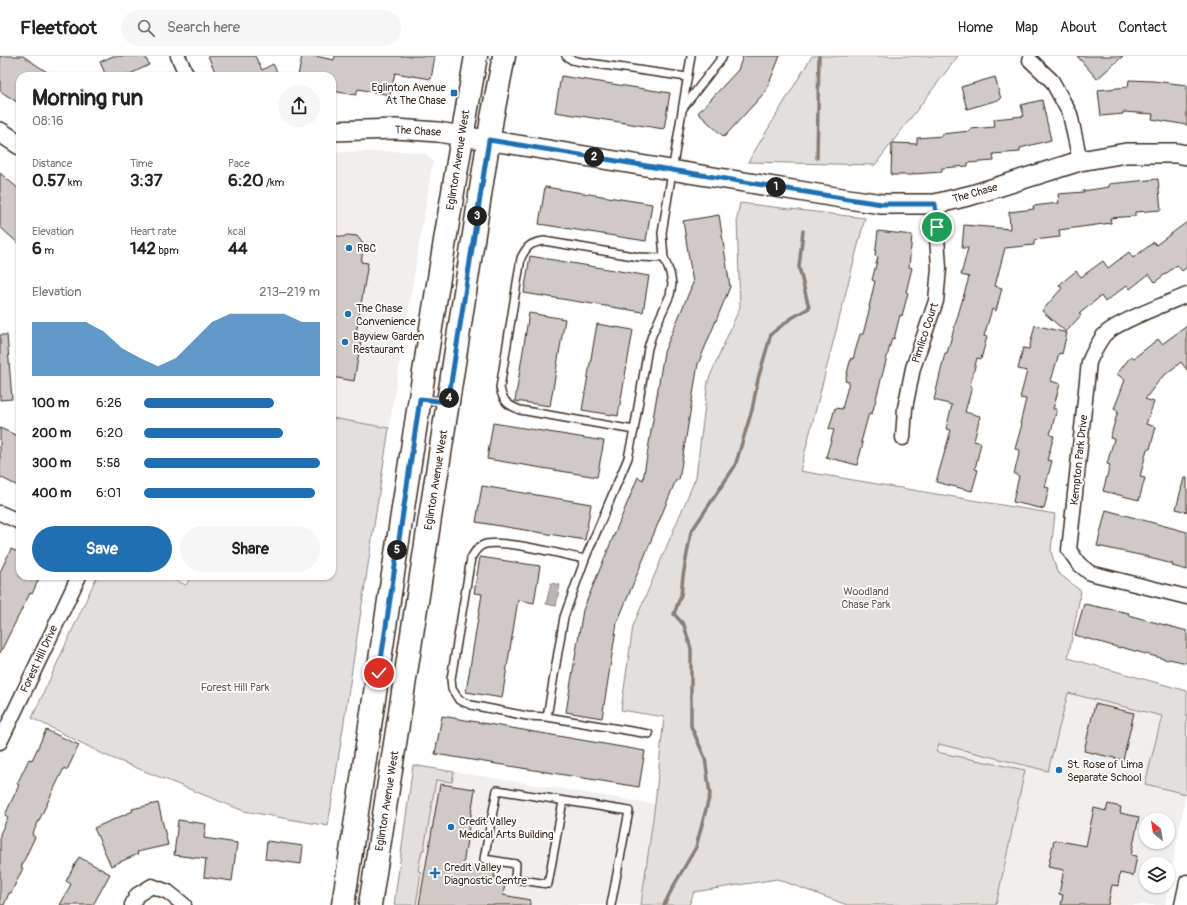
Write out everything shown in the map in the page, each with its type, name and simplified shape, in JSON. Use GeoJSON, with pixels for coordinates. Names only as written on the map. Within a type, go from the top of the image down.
{"type":"FeatureCollection","features":[{"type":"Feature","properties":{"kind":"main road","name":"Eglinton Avenue West"},"geometry":{"type":"LineString","coordinates":[[343,905],[420,399],[476,56]]}},
{"type":"Feature","properties":{"kind":"main road","name":"Eglinton Avenue West"},"geometry":{"type":"LineString","coordinates":[[370,905],[489,140],[504,56]]}},
{"type":"Feature","properties":{"kind":"street"},"geometry":{"type":"LineString","coordinates":[[178,56],[185,72]]}},
{"type":"Feature","properties":{"kind":"street"},"geometry":{"type":"LineString","coordinates":[[1030,60],[1052,81],[1070,114],[1080,161]]}},
{"type":"Feature","properties":{"kind":"street","name":"The Chase"},"geometry":{"type":"LineString","coordinates":[[336,131],[396,129],[438,132],[882,204],[935,204],[972,195],[1080,161],[1126,153],[1176,153],[1187,155]]}},
{"type":"Feature","properties":{"kind":"street"},"geometry":{"type":"LineString","coordinates":[[0,132],[16,142]]}},
{"type":"Feature","properties":{"kind":"street","name":"Pimlico Court"},"geometry":{"type":"LineString","coordinates":[[903,438],[905,408],[913,368],[936,301],[939,268],[935,204]]}},
{"type":"Feature","properties":{"kind":"street","name":"Kempton Park Drive"},"geometry":{"type":"LineString","coordinates":[[1187,295],[1119,325],[1105,334],[1092,355],[1089,362],[1069,550],[1079,564],[1090,573],[1187,597]]}},
{"type":"Feature","properties":{"kind":"street"},"geometry":{"type":"LineString","coordinates":[[0,513],[16,520]]}},
{"type":"Feature","properties":{"kind":"street","name":"Forest Hill Drive"},"geometry":{"type":"LineString","coordinates":[[0,742],[77,580]]}},
{"type":"Feature","properties":{"kind":"street"},"geometry":{"type":"LineString","coordinates":[[1182,905],[1187,882]]}},
{"type":"Feature","properties":{"kind":"street"},"geometry":{"type":"LineString","coordinates":[[132,905],[137,895],[152,886],[168,892],[184,905]]}},
{"type":"Feature","properties":{"kind":"lane"},"geometry":{"type":"LineString","coordinates":[[566,56],[572,60],[582,62],[688,77]]}},
{"type":"Feature","properties":{"kind":"lane"},"geometry":{"type":"LineString","coordinates":[[547,717],[564,617],[585,559],[628,458],[648,348],[652,335],[670,295],[672,284],[670,272],[664,258],[662,232],[691,56]]}},
{"type":"Feature","properties":{"kind":"lane"},"geometry":{"type":"LineString","coordinates":[[683,108],[723,56]]}},
{"type":"Feature","properties":{"kind":"lane"},"geometry":{"type":"LineString","coordinates":[[634,430],[520,410],[510,406],[502,397],[500,388],[521,258],[526,248],[534,243],[544,241],[639,257],[664,258]]}},
{"type":"Feature","properties":{"kind":"lane"},"geometry":{"type":"LineString","coordinates":[[420,399],[448,402]]}},
{"type":"Feature","properties":{"kind":"lane"},"geometry":{"type":"LineString","coordinates":[[585,559],[501,543],[482,545],[475,550],[471,558],[451,679],[452,689],[458,700],[471,705],[527,716],[547,717],[649,734]]}},
{"type":"Feature","properties":{"kind":"lane"},"geometry":{"type":"LineString","coordinates":[[563,801],[548,884],[515,879],[516,864],[484,858],[497,790],[628,811],[611,905]]}},
{"type":"Feature","properties":{"kind":"shaded area"},"geometry":{"type":"Polygon","coordinates":[[[404,151],[424,153],[433,161],[389,428],[336,419],[336,152],[404,151]]]}},
{"type":"Feature","properties":{"kind":"shaded area"},"geometry":{"type":"Polygon","coordinates":[[[551,583],[560,585],[556,606],[546,604],[551,583]]]}},
{"type":"Feature","properties":{"kind":"shaded area","name":"St. Rose of Lima Separate School"},"geometry":{"type":"Polygon","coordinates":[[[973,634],[1187,691],[1187,789],[1174,857],[1139,857],[1139,893],[1167,893],[1165,905],[889,905],[973,634]]]}},
{"type":"Feature","properties":{"kind":"shaded area"},"geometry":{"type":"Polygon","coordinates":[[[413,765],[655,804],[641,905],[394,905],[413,765]]]}},
{"type":"Feature","properties":{"kind":"green space"},"geometry":{"type":"Polygon","coordinates":[[[812,56],[958,56],[875,165],[748,162],[812,56]]]}},
{"type":"Feature","properties":{"kind":"green space","name":"Woodland Chase Park"},"geometry":{"type":"Polygon","coordinates":[[[740,203],[865,218],[800,471],[1055,514],[1051,551],[1057,572],[1081,591],[1068,658],[1187,691],[1186,794],[1145,784],[1162,716],[1068,693],[1048,771],[939,744],[936,752],[1025,770],[996,905],[847,905],[777,879],[694,892],[689,905],[641,905],[655,804],[664,717],[621,710],[633,626],[696,477],[708,381],[740,307],[737,218],[740,203]]]}},
{"type":"Feature","properties":{"kind":"green space","name":"Forest Hill Park"},"geometry":{"type":"Polygon","coordinates":[[[336,419],[389,428],[328,826],[244,811],[107,756],[32,718],[95,580],[175,580],[186,585],[189,580],[336,580],[336,419]]]}},
{"type":"Feature","properties":{"kind":"green space"},"geometry":{"type":"Polygon","coordinates":[[[413,765],[454,772],[452,782],[436,780],[424,850],[422,850],[418,871],[421,872],[416,905],[394,905],[413,765]]]}},
{"type":"Feature","properties":{"kind":"building"},"geometry":{"type":"Polygon","coordinates":[[[0,56],[23,56],[47,72],[16,72],[16,101],[0,91],[0,56]]]}},
{"type":"Feature","properties":{"kind":"building"},"geometry":{"type":"Polygon","coordinates":[[[113,56],[145,56],[149,65],[134,72],[104,72],[100,62],[113,56]]]}},
{"type":"Feature","properties":{"kind":"building"},"geometry":{"type":"Polygon","coordinates":[[[208,56],[255,56],[262,70],[273,64],[277,72],[215,72],[208,56]]]}},
{"type":"Feature","properties":{"kind":"building"},"geometry":{"type":"Polygon","coordinates":[[[302,56],[315,56],[334,60],[335,56],[435,56],[431,79],[395,73],[390,95],[358,89],[356,95],[336,92],[336,72],[299,72],[302,56]]]}},
{"type":"Feature","properties":{"kind":"building"},"geometry":{"type":"Polygon","coordinates":[[[743,56],[780,56],[766,91],[724,137],[698,113],[738,70],[743,56]]]}},
{"type":"Feature","properties":{"kind":"building"},"geometry":{"type":"Polygon","coordinates":[[[1077,56],[1123,56],[1097,79],[1077,56]]]}},
{"type":"Feature","properties":{"kind":"building"},"geometry":{"type":"Polygon","coordinates":[[[561,76],[670,93],[664,129],[555,112],[561,76]]]}},
{"type":"Feature","properties":{"kind":"building"},"geometry":{"type":"Polygon","coordinates":[[[995,77],[1001,99],[967,109],[961,87],[995,77]]]}},
{"type":"Feature","properties":{"kind":"building"},"geometry":{"type":"Polygon","coordinates":[[[1129,80],[1187,85],[1187,125],[1152,119],[1153,114],[1123,112],[1123,114],[1101,116],[1098,90],[1128,87],[1129,80]]]}},
{"type":"Feature","properties":{"kind":"building"},"geometry":{"type":"Polygon","coordinates":[[[1042,100],[1051,140],[1020,148],[1020,152],[993,154],[994,161],[968,163],[968,166],[942,168],[942,172],[913,175],[891,175],[892,143],[917,144],[917,138],[942,136],[942,134],[970,131],[970,129],[995,127],[994,119],[1024,116],[1021,105],[1042,100]]]}},
{"type":"Feature","properties":{"kind":"building"},"geometry":{"type":"Polygon","coordinates":[[[0,173],[16,187],[16,241],[0,227],[0,173]]]}},
{"type":"Feature","properties":{"kind":"building"},"geometry":{"type":"Polygon","coordinates":[[[1158,179],[1161,210],[1135,212],[1135,216],[1110,218],[1111,223],[1059,230],[1060,237],[1034,240],[1034,245],[1005,248],[995,286],[1002,288],[996,311],[992,309],[984,336],[987,337],[981,359],[977,358],[970,386],[972,387],[965,412],[980,416],[974,441],[981,443],[975,469],[978,470],[972,491],[936,482],[951,430],[946,429],[952,405],[934,400],[945,353],[947,353],[969,277],[961,275],[968,248],[962,248],[964,225],[1010,229],[1009,212],[1034,209],[1033,206],[1059,203],[1058,194],[1084,192],[1083,191],[1109,187],[1109,184],[1158,179]]]}},
{"type":"Feature","properties":{"kind":"building"},"geometry":{"type":"Polygon","coordinates":[[[545,187],[652,204],[646,241],[539,224],[545,187]]]}},
{"type":"Feature","properties":{"kind":"building"},"geometry":{"type":"Polygon","coordinates":[[[719,215],[730,287],[698,364],[679,480],[676,480],[617,623],[602,718],[566,712],[583,610],[638,477],[643,480],[664,352],[693,283],[683,221],[719,215]]]}},
{"type":"Feature","properties":{"kind":"building"},"geometry":{"type":"Polygon","coordinates":[[[1187,222],[1187,267],[1182,271],[1177,265],[1155,282],[1149,274],[1130,289],[1127,285],[1105,302],[1101,296],[1079,314],[1081,315],[1066,332],[1042,311],[1062,288],[1059,285],[1076,271],[1081,277],[1103,261],[1108,268],[1129,252],[1133,258],[1154,242],[1156,245],[1187,222]]]}},
{"type":"Feature","properties":{"kind":"building"},"geometry":{"type":"Polygon","coordinates":[[[878,231],[912,235],[909,267],[912,268],[902,316],[900,315],[894,339],[892,338],[872,414],[869,413],[861,442],[863,443],[857,465],[826,457],[834,430],[829,429],[835,408],[842,409],[849,382],[845,381],[851,358],[853,359],[860,334],[863,334],[870,307],[875,281],[872,280],[878,257],[875,256],[878,231]]]}},
{"type":"Feature","properties":{"kind":"building"},"geometry":{"type":"Polygon","coordinates":[[[336,236],[357,236],[364,245],[361,262],[368,263],[356,334],[362,335],[354,381],[336,378],[336,236]]]}},
{"type":"Feature","properties":{"kind":"building"},"geometry":{"type":"Polygon","coordinates":[[[530,256],[649,276],[643,312],[524,293],[530,256]]]}},
{"type":"Feature","properties":{"kind":"building"},"geometry":{"type":"Polygon","coordinates":[[[529,313],[565,319],[550,406],[515,401],[529,313]]]}},
{"type":"Feature","properties":{"kind":"building"},"geometry":{"type":"Polygon","coordinates":[[[597,324],[633,330],[618,416],[582,410],[597,324]]]}},
{"type":"Feature","properties":{"kind":"building"},"geometry":{"type":"Polygon","coordinates":[[[1035,325],[1067,333],[1062,354],[1059,353],[1051,381],[1060,384],[1053,409],[1057,409],[1050,435],[1054,436],[1047,460],[1052,461],[1045,487],[1049,488],[1044,509],[1013,502],[1019,476],[1014,474],[1020,450],[1015,449],[1022,424],[1020,424],[1026,399],[1020,398],[1027,371],[1018,369],[1023,348],[1029,349],[1035,325]]]}},
{"type":"Feature","properties":{"kind":"building"},"geometry":{"type":"Polygon","coordinates":[[[1187,326],[1187,370],[1181,362],[1161,378],[1145,399],[1154,402],[1146,424],[1156,427],[1150,449],[1147,449],[1140,477],[1145,478],[1139,500],[1103,491],[1110,465],[1107,464],[1114,439],[1110,438],[1118,411],[1114,409],[1125,380],[1117,374],[1131,356],[1134,358],[1158,339],[1162,344],[1187,326]]]}},
{"type":"Feature","properties":{"kind":"building"},"geometry":{"type":"Polygon","coordinates":[[[0,335],[7,335],[12,399],[0,400],[0,335]]]}},
{"type":"Feature","properties":{"kind":"building"},"geometry":{"type":"Polygon","coordinates":[[[493,423],[604,441],[597,477],[487,459],[493,423]]]}},
{"type":"Feature","properties":{"kind":"building"},"geometry":{"type":"Polygon","coordinates":[[[0,428],[16,435],[16,485],[0,477],[0,428]]]}},
{"type":"Feature","properties":{"kind":"building"},"geometry":{"type":"Polygon","coordinates":[[[1184,478],[1187,478],[1187,512],[1176,509],[1184,478]]]}},
{"type":"Feature","properties":{"kind":"building"},"geometry":{"type":"Polygon","coordinates":[[[482,486],[591,504],[585,540],[476,522],[482,486]]]}},
{"type":"Feature","properties":{"kind":"building"},"geometry":{"type":"Polygon","coordinates":[[[1106,510],[1187,532],[1187,570],[1149,557],[1097,546],[1106,510]]]}},
{"type":"Feature","properties":{"kind":"building"},"geometry":{"type":"Polygon","coordinates":[[[11,549],[16,551],[16,580],[38,580],[32,594],[30,593],[0,653],[0,572],[11,549]]]}},
{"type":"Feature","properties":{"kind":"building"},"geometry":{"type":"Polygon","coordinates":[[[480,557],[540,566],[534,603],[518,600],[502,698],[466,692],[482,594],[474,593],[480,557]]]}},
{"type":"Feature","properties":{"kind":"building"},"geometry":{"type":"Polygon","coordinates":[[[1084,604],[1129,613],[1128,615],[1187,631],[1187,663],[1168,660],[1120,648],[1075,635],[1084,604]]]}},
{"type":"Feature","properties":{"kind":"building"},"geometry":{"type":"Polygon","coordinates":[[[1095,704],[1134,713],[1123,760],[1084,751],[1095,704]]]}},
{"type":"Feature","properties":{"kind":"building"},"geometry":{"type":"Polygon","coordinates":[[[442,716],[645,751],[639,787],[435,754],[442,716]]]}},
{"type":"Feature","properties":{"kind":"building"},"geometry":{"type":"Polygon","coordinates":[[[46,730],[79,745],[67,770],[64,768],[32,835],[35,837],[11,893],[9,893],[4,905],[0,905],[0,834],[8,817],[5,815],[19,785],[17,784],[29,759],[32,760],[46,730]]]}},
{"type":"Feature","properties":{"kind":"building","name":"Credit Valley Medical Arts Building"},"geometry":{"type":"Polygon","coordinates":[[[440,784],[475,789],[463,865],[495,871],[494,877],[500,878],[499,883],[505,884],[503,895],[530,900],[530,905],[419,905],[440,784]]]}},
{"type":"Feature","properties":{"kind":"building"},"geometry":{"type":"Polygon","coordinates":[[[158,803],[168,845],[137,852],[138,854],[111,866],[94,828],[133,811],[132,809],[158,803]]]}},
{"type":"Feature","properties":{"kind":"building"},"geometry":{"type":"Polygon","coordinates":[[[1108,804],[1121,807],[1120,813],[1139,817],[1131,855],[1137,856],[1133,876],[1120,873],[1118,886],[1112,885],[1108,905],[1061,905],[1063,895],[1059,894],[1064,870],[1048,867],[1054,840],[1086,846],[1094,808],[1106,811],[1108,804]]]}},
{"type":"Feature","properties":{"kind":"building"},"geometry":{"type":"Polygon","coordinates":[[[178,820],[206,824],[204,838],[237,843],[232,881],[204,877],[206,859],[174,855],[178,820]]]}},
{"type":"Feature","properties":{"kind":"building"},"geometry":{"type":"Polygon","coordinates":[[[267,841],[303,846],[301,864],[265,859],[267,841]]]}},
{"type":"Feature","properties":{"kind":"building"},"geometry":{"type":"Polygon","coordinates":[[[79,857],[110,874],[93,905],[60,905],[71,884],[66,881],[79,857]]]}},
{"type":"Feature","properties":{"kind":"waterway"},"geometry":{"type":"LineString","coordinates":[[817,158],[819,56]]}},
{"type":"Feature","properties":{"kind":"waterway"},"geometry":{"type":"LineString","coordinates":[[664,905],[696,847],[710,794],[705,758],[691,726],[691,649],[684,625],[674,614],[681,595],[691,532],[735,466],[752,410],[758,379],[771,334],[790,319],[809,308],[799,267],[803,231]]}},
{"type":"Feature","properties":{"kind":"place","name":"Eglinton Avenue At The Chase"},"geometry":{"type":"Point","coordinates":[454,93]}},
{"type":"Feature","properties":{"kind":"place","name":"RBC"},"geometry":{"type":"Point","coordinates":[349,248]}},
{"type":"Feature","properties":{"kind":"place","name":"The Chase Convenience"},"geometry":{"type":"Point","coordinates":[348,314]}},
{"type":"Feature","properties":{"kind":"place","name":"Bayview Garden Restaurant"},"geometry":{"type":"Point","coordinates":[345,342]}},
{"type":"Feature","properties":{"kind":"place","name":"St. Rose of Lima Separate School"},"geometry":{"type":"Point","coordinates":[1059,770]}},
{"type":"Feature","properties":{"kind":"place","name":"Credit Valley Medical Arts Building"},"geometry":{"type":"Point","coordinates":[451,827]}},
{"type":"Feature","properties":{"kind":"place","name":"Credit Valley Diagnostic Centre"},"geometry":{"type":"Point","coordinates":[435,873]}},
{"type":"Feature","properties":{"kind":"route"},"geometry":{"type":"LineString","coordinates":[[379,673],[420,399],[448,402],[489,140],[882,204],[935,204],[937,227]]}}]}
